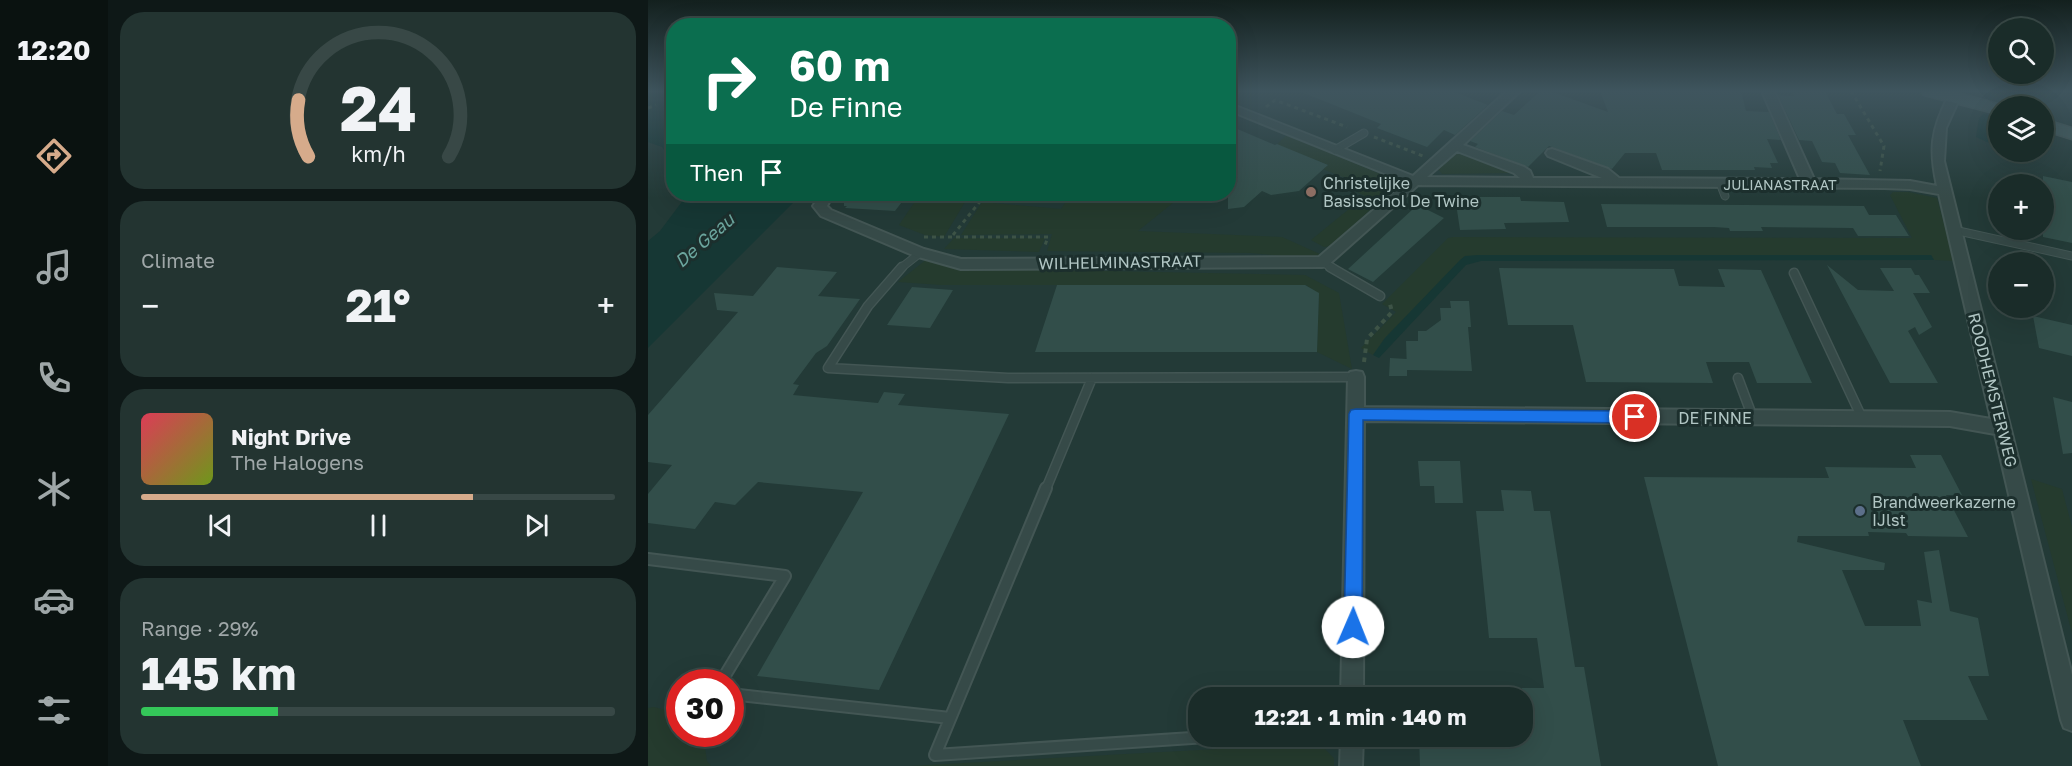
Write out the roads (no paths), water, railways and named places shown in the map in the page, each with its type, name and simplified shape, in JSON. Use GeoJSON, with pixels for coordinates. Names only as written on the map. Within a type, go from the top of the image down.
{"type":"FeatureCollection","features":[{"type":"Feature","properties":{"kind":"street","name":"JULIANASTRAAT"},"geometry":{"type":"LineString","coordinates":[[1278,127],[1415,181],[1884,184],[1910,185],[1944,191]]}},
{"type":"Feature","properties":{"kind":"street"},"geometry":{"type":"LineString","coordinates":[[1322,262],[1476,127]]}},
{"type":"Feature","properties":{"kind":"street"},"geometry":{"type":"LineString","coordinates":[[1784,127],[1809,184]]}},
{"type":"Feature","properties":{"kind":"street","name":"ROODHEMSTERWEG"},"geometry":{"type":"LineString","coordinates":[[1939,127],[1936,140],[1944,191],[2072,720]]}},
{"type":"Feature","properties":{"kind":"street"},"geometry":{"type":"LineString","coordinates":[[2054,128],[2072,134]]}},
{"type":"Feature","properties":{"kind":"street"},"geometry":{"type":"LineString","coordinates":[[1455,146],[1520,170],[1525,174],[1528,182]]}},
{"type":"Feature","properties":{"kind":"street","name":"JULIANASTRAAT"},"geometry":{"type":"LineString","coordinates":[[1552,153],[1603,172],[1615,182]]}},
{"type":"Feature","properties":{"kind":"street","name":"WILHELMINASTRAAT"},"geometry":{"type":"LineString","coordinates":[[823,201],[820,206],[826,213],[920,253],[961,264],[1246,261],[1301,264],[1322,262]]}},
{"type":"Feature","properties":{"kind":"street"},"geometry":{"type":"LineString","coordinates":[[1352,687],[1356,377]]}},
{"type":"Feature","properties":{"kind":"street","name":"DE FINNE"},"geometry":{"type":"LineString","coordinates":[[1356,414],[1950,419],[2002,428]]}},
{"type":"Feature","properties":{"kind":"street"},"geometry":{"type":"LineString","coordinates":[[1351,766],[1352,747]]}},
{"type":"Feature","properties":{"kind":"lane"},"geometry":{"type":"LineString","coordinates":[[1335,150],[1364,133]]}},
{"type":"Feature","properties":{"kind":"lane"},"geometry":{"type":"LineString","coordinates":[[1720,183],[1725,196]]}},
{"type":"Feature","properties":{"kind":"lane"},"geometry":{"type":"LineString","coordinates":[[1954,230],[2072,256]]}},
{"type":"Feature","properties":{"kind":"lane"},"geometry":{"type":"LineString","coordinates":[[920,253],[899,267],[883,285],[828,368],[1008,378],[1356,377]]}},
{"type":"Feature","properties":{"kind":"lane"},"geometry":{"type":"LineString","coordinates":[[1322,262],[1380,296]]}},
{"type":"Feature","properties":{"kind":"lane"},"geometry":{"type":"LineString","coordinates":[[1794,273],[1862,418]]}},
{"type":"Feature","properties":{"kind":"lane"},"geometry":{"type":"LineString","coordinates":[[1092,378],[935,755],[1188,738]]}},
{"type":"Feature","properties":{"kind":"lane"},"geometry":{"type":"LineString","coordinates":[[1738,378],[1753,418]]}},
{"type":"Feature","properties":{"kind":"lane"},"geometry":{"type":"LineString","coordinates":[[648,559],[785,576],[729,669]]}},
{"type":"Feature","properties":{"kind":"lane"},"geometry":{"type":"LineString","coordinates":[[744,696],[950,718]]}},
{"type":"Feature","properties":{"kind":"water"},"geometry":{"type":"Polygon","coordinates":[[[648,127],[666,127],[666,153],[662,147],[648,142],[648,127]]]}},
{"type":"Feature","properties":{"kind":"water"},"geometry":{"type":"Polygon","coordinates":[[[1978,127],[1988,127],[1988,142],[1976,137],[1978,127]]]}},
{"type":"Feature","properties":{"kind":"water","name":"De Geau"},"geometry":{"type":"Polygon","coordinates":[[[682,201],[795,201],[648,348],[648,241],[660,231],[682,201]]]}},
{"type":"Feature","properties":{"kind":"water"},"geometry":{"type":"Polygon","coordinates":[[[1931,255],[1934,260],[1481,261],[1466,265],[1379,358],[1373,355],[1385,338],[1460,260],[1465,256],[1931,255]]]}},
{"type":"Feature","properties":{"kind":"place","name":"Christelijke Basisschol De Twine"},"geometry":{"type":"Point","coordinates":[1311,192]}},
{"type":"Feature","properties":{"kind":"place","name":"Brandweerkazerne IJlst"},"geometry":{"type":"Point","coordinates":[1860,511]}}]}
